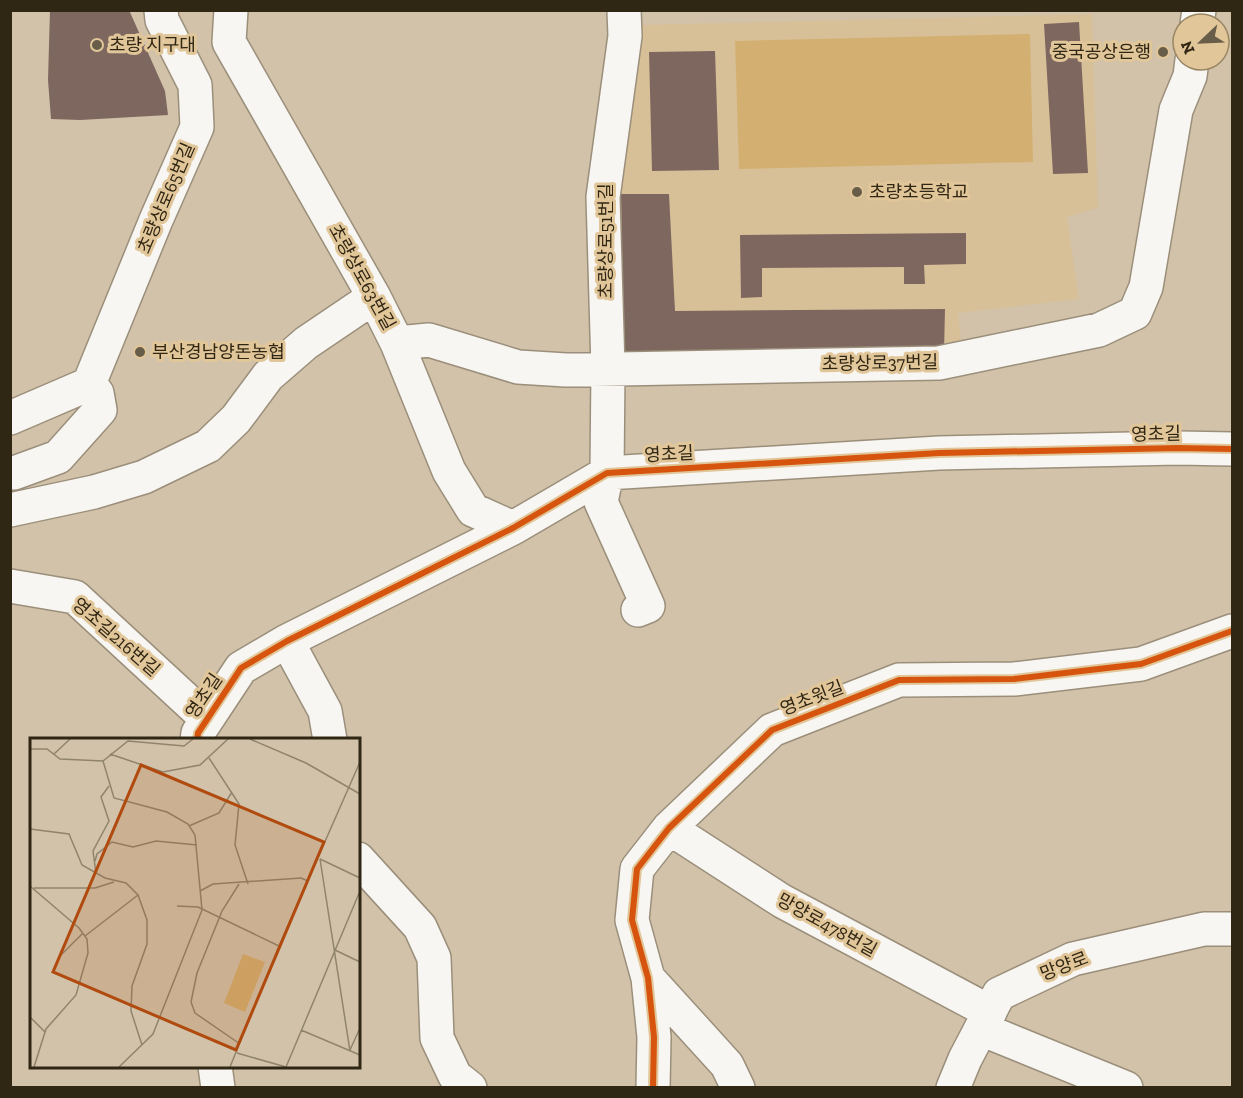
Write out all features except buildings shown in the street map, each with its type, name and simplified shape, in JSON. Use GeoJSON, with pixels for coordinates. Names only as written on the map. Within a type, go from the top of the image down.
{"type":"FeatureCollection","features":[{"type":"Feature","properties":{"kind":"street","name":"초량상로65번길"},"geometry":{"type":"LineString","coordinates":[[89,384],[196,127],[195,85],[162,20],[161,10]]}},
{"type":"Feature","properties":{"kind":"street","name":"초량상로63번길"},"geometry":{"type":"LineString","coordinates":[[231,10],[229,42],[374,297],[397,343],[449,471],[472,510],[513,528]]}},
{"type":"Feature","properties":{"kind":"street","name":"초량상로51번길"},"geometry":{"type":"LineString","coordinates":[[624,10],[625,36],[603,196],[608,368],[607,473],[601,502],[648,606],[638,610]]}},
{"type":"Feature","properties":{"kind":"street","name":"초량상로37번길"},"geometry":{"type":"LineString","coordinates":[[397,343],[429,340],[466,349],[518,367],[566,370],[939,363],[1099,330],[1135,313],[1146,287],[1176,110],[1190,72]]}},
{"type":"Feature","properties":{"kind":"street"},"geometry":{"type":"LineString","coordinates":[[10,510],[94,492],[144,477],[208,446],[236,419],[268,376],[306,343],[374,297]]}},
{"type":"Feature","properties":{"kind":"street"},"geometry":{"type":"LineString","coordinates":[[10,418],[89,384],[98,393],[99,410],[58,457],[14,473]]}},
{"type":"Feature","properties":{"kind":"street","name":"영초길"},"geometry":{"type":"LineString","coordinates":[[202,729],[241,668],[288,641],[513,528],[607,473],[939,453],[1233,449]]}},
{"type":"Feature","properties":{"kind":"street","name":"영초길216번길"},"geometry":{"type":"LineString","coordinates":[[10,586],[75,597],[202,729]]}},
{"type":"Feature","properties":{"kind":"street","name":"영초윗길"},"geometry":{"type":"LineString","coordinates":[[653,1088],[654,1037],[648,978],[632,920],[637,869],[669,828],[772,730],[899,680],[1014,679],[1141,664],[1233,631]]}},
{"type":"Feature","properties":{"kind":"street"},"geometry":{"type":"LineString","coordinates":[[288,641],[325,711],[330,738]]}},
{"type":"Feature","properties":{"kind":"street","name":"망양로478번길"},"geometry":{"type":"LineString","coordinates":[[669,828],[782,901],[986,1020],[1126,1088]]}},
{"type":"Feature","properties":{"kind":"street"},"geometry":{"type":"LineString","coordinates":[[360,861],[420,927],[434,958],[437,1038],[455,1076],[470,1088]]}},
{"type":"Feature","properties":{"kind":"street","name":"망양로"},"geometry":{"type":"LineString","coordinates":[[953,1088],[965,1059],[999,994],[1073,959],[1204,928],[1233,929]]}},
{"type":"Feature","properties":{"kind":"street"},"geometry":{"type":"LineString","coordinates":[[648,978],[727,1065],[738,1088]]}},
{"type":"Feature","properties":{"kind":"street"},"geometry":{"type":"LineString","coordinates":[[215,1068],[218,1088]]}},
{"type":"Feature","properties":{"kind":"shaded area","name":"초량초등학교"},"geometry":{"type":"Polygon","coordinates":[[[1092,14],[1098,208],[1067,217],[1079,299],[958,313],[962,351],[619,358],[615,176],[639,25],[1092,14]]]}},
{"type":"Feature","properties":{"kind":"shaded area"},"geometry":{"type":"Polygon","coordinates":[[[1030,34],[1033,162],[739,169],[735,41],[1030,34]]]}},
{"type":"Feature","properties":{"kind":"cycle path"},"geometry":{"type":"LineString","coordinates":[[197,738],[198,733],[241,668],[287,641],[513,528],[607,473],[939,453],[1232,449]]}},
{"type":"Feature","properties":{"kind":"cycle path"},"geometry":{"type":"LineString","coordinates":[[653,1088],[654,1037],[648,978],[632,920],[637,869],[669,828],[772,730],[899,680],[1014,679],[1141,664],[1232,631]]}},
{"type":"Feature","properties":{"kind":"place","name":"초량 지구대"},"geometry":{"type":"Point","coordinates":[97,45]}},
{"type":"Feature","properties":{"kind":"place","name":"중국공상은행"},"geometry":{"type":"Point","coordinates":[1163,52]}},
{"type":"Feature","properties":{"kind":"place","name":"초량초등학교"},"geometry":{"type":"Point","coordinates":[857,192]}},
{"type":"Feature","properties":{"kind":"place","name":"부산경남양돈농협"},"geometry":{"type":"Point","coordinates":[140,352]}}]}
